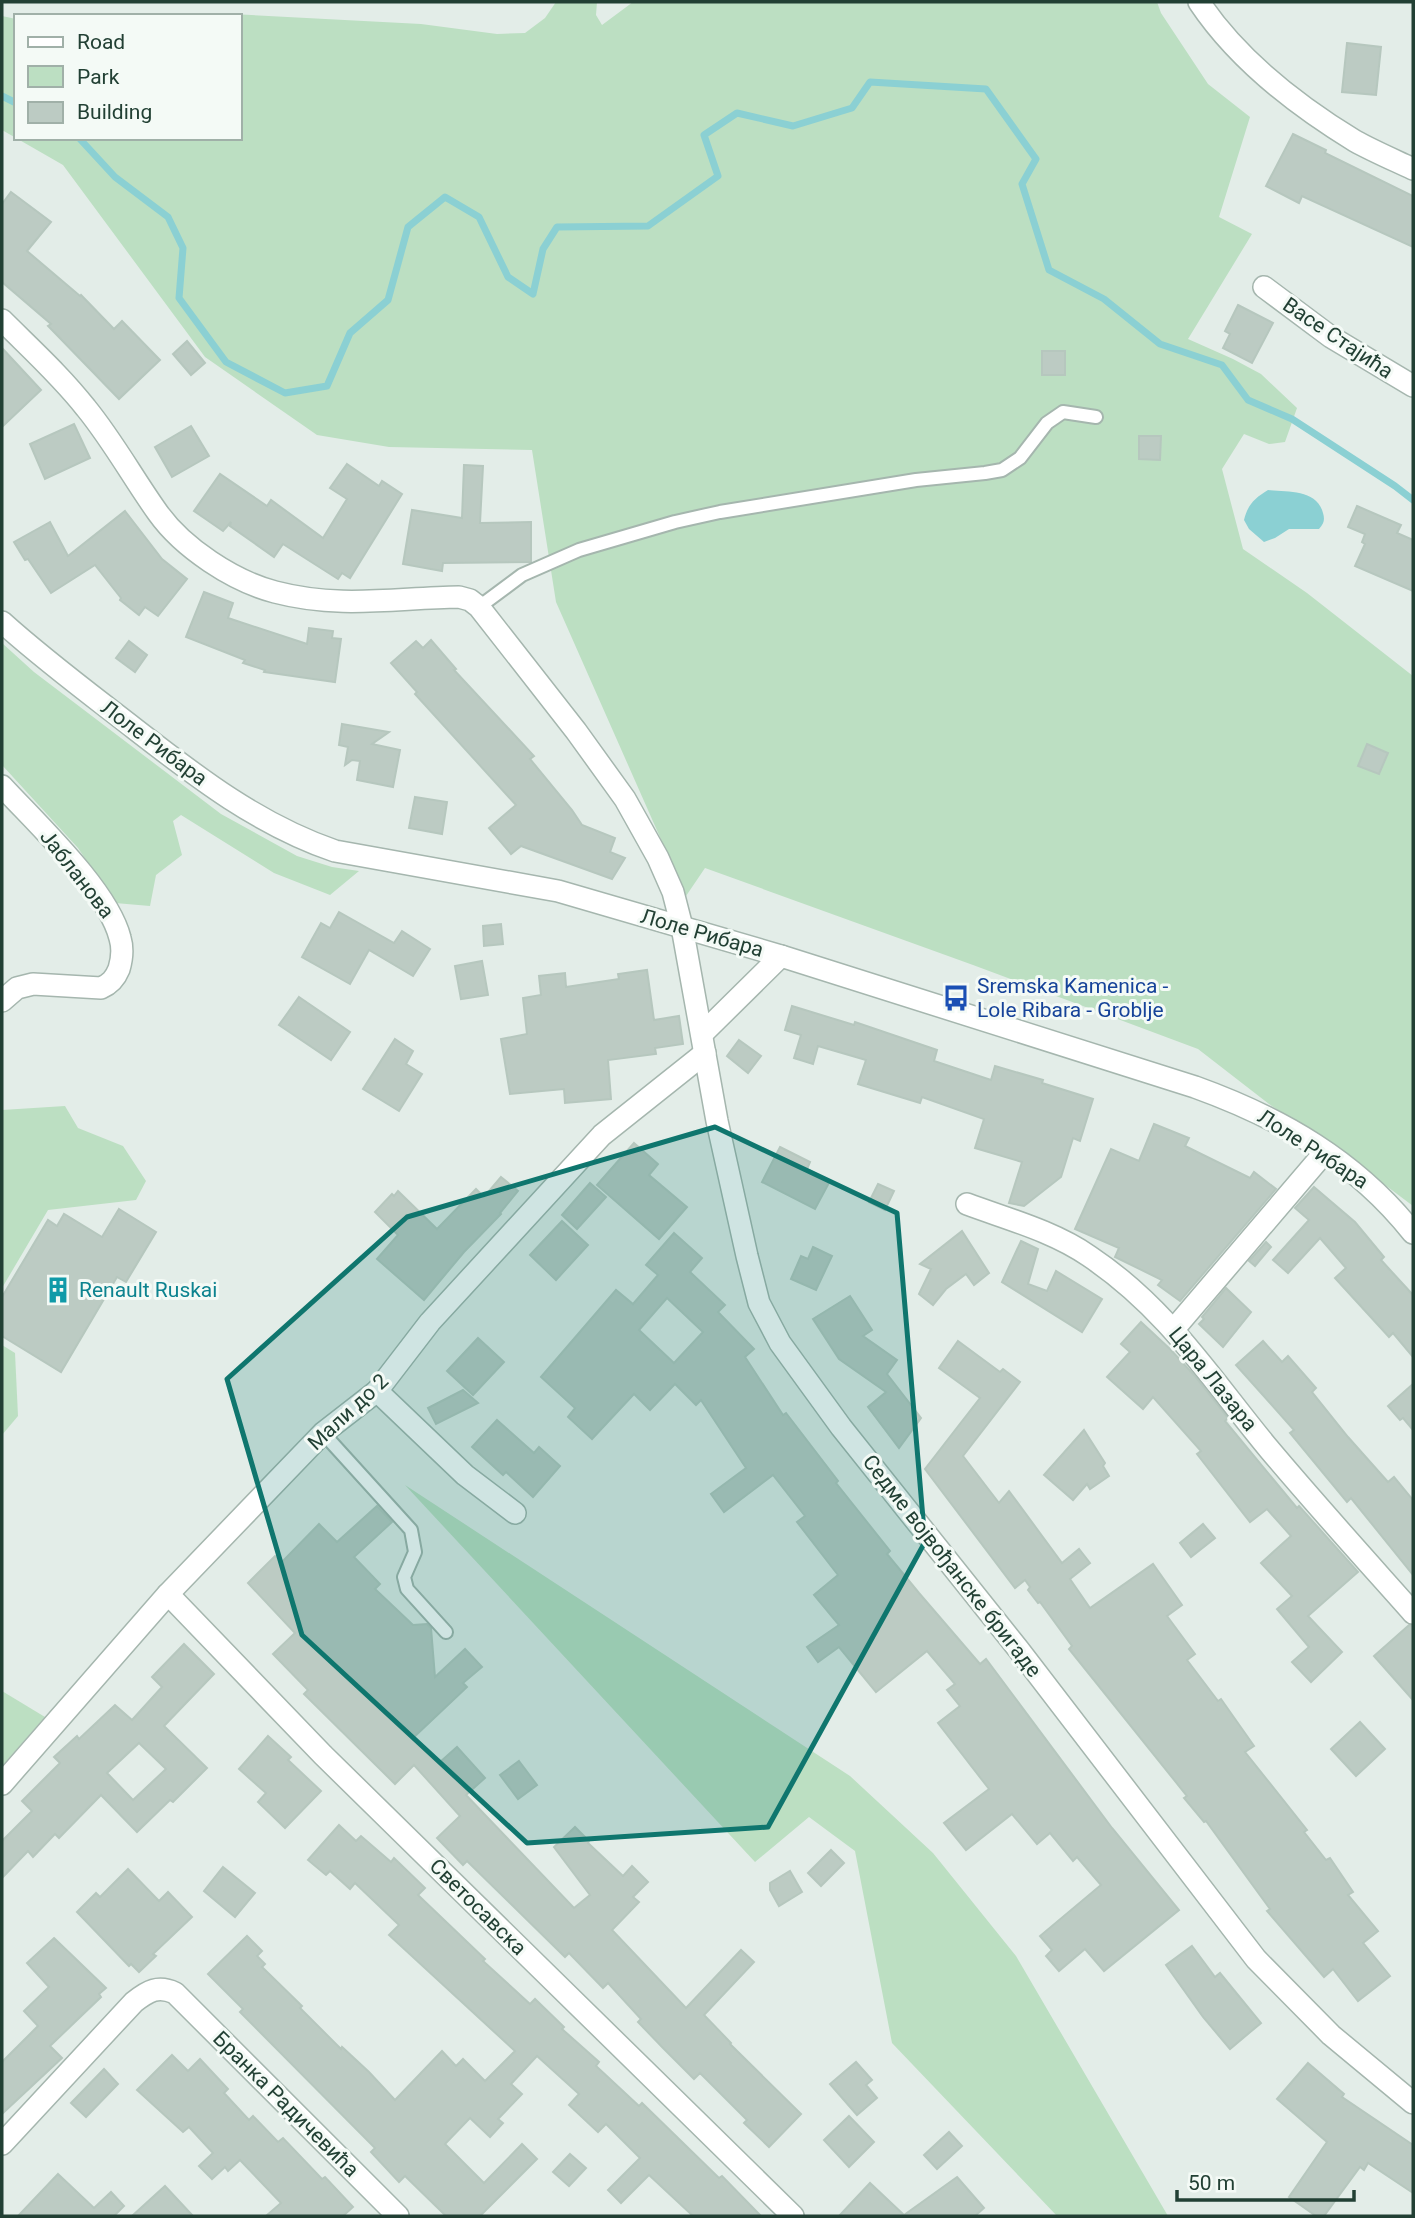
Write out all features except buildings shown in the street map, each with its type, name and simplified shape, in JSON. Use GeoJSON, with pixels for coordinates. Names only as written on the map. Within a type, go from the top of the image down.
{"type":"FeatureCollection","features":[{"type":"Feature","properties":{"kind":"street"},"geometry":{"type":"LineString","coordinates":[[1199,2],[1216,28],[1239,53],[1304,106],[1356,141],[1413,169]]}},
{"type":"Feature","properties":{"kind":"street","name":"Васе Стајића"},"geometry":{"type":"LineString","coordinates":[[1264,287],[1331,337],[1413,386]]}},
{"type":"Feature","properties":{"kind":"street"},"geometry":{"type":"LineString","coordinates":[[2,320],[74,391],[113,443],[159,515],[193,548],[217,566],[251,584],[301,597],[352,603],[459,597],[470,600],[479,607]]}},
{"type":"Feature","properties":{"kind":"street","name":"Седме војвођанске бригаде"},"geometry":{"type":"LineString","coordinates":[[479,607],[576,731],[625,799],[673,892],[717,1121],[747,1256],[760,1303],[780,1343],[841,1427],[1020,1650],[1256,1959],[1331,2035],[1413,2103]]}},
{"type":"Feature","properties":{"kind":"street","name":"Лоле Рибара"},"geometry":{"type":"LineString","coordinates":[[2,622],[42,658],[182,765],[231,800],[301,839],[335,851],[558,891],[781,956],[1207,1091],[1275,1120],[1360,1176],[1379,1193],[1413,1233]]}},
{"type":"Feature","properties":{"kind":"street","name":"Јабланова"},"geometry":{"type":"LineString","coordinates":[[2,786],[54,842],[97,895],[114,920],[121,938],[122,952],[117,973],[110,985],[101,988],[33,984],[17,988],[2,1001]]}},
{"type":"Feature","properties":{"kind":"street","name":"Мали до 2"},"geometry":{"type":"LineString","coordinates":[[2,1784],[168,1594],[323,1433],[377,1391],[430,1322],[601,1135],[704,1044],[781,956]]}},
{"type":"Feature","properties":{"kind":"street"},"geometry":{"type":"LineString","coordinates":[[1174,1329],[1325,1152]]}},
{"type":"Feature","properties":{"kind":"street","name":"Цара Лазара"},"geometry":{"type":"LineString","coordinates":[[967,1204],[1051,1236],[1086,1253],[1114,1273],[1174,1329],[1268,1448],[1413,1613]]}},
{"type":"Feature","properties":{"kind":"street"},"geometry":{"type":"LineString","coordinates":[[377,1391],[465,1475],[515,1513]]}},
{"type":"Feature","properties":{"kind":"street","name":"Светосавска"},"geometry":{"type":"LineString","coordinates":[[168,1594],[323,1755],[793,2216]]}},
{"type":"Feature","properties":{"kind":"street","name":"Бранка Радичевића"},"geometry":{"type":"LineString","coordinates":[[2,2144],[134,2002],[152,1989],[164,1988],[175,1993],[398,2216]]}},
{"type":"Feature","properties":{"kind":"lane"},"geometry":{"type":"LineString","coordinates":[[479,607],[522,575],[579,550],[720,512],[916,480],[1002,470],[1020,458],[1047,423],[1063,412],[1096,417]]}},
{"type":"Feature","properties":{"kind":"lane"},"geometry":{"type":"LineString","coordinates":[[323,1433],[411,1531],[415,1552],[404,1577],[407,1589],[446,1632]]}},
{"type":"Feature","properties":{"kind":"highlighted area"},"geometry":{"type":"Polygon","coordinates":[[[715,1127],[897,1213],[925,1542],[768,1827],[527,1843],[302,1635],[227,1379],[407,1217],[715,1127]]]}},
{"type":"Feature","properties":{"kind":"green space"},"geometry":{"type":"Polygon","coordinates":[[[556,2],[597,2],[596,15],[602,25],[633,2],[1157,2],[1161,13],[1208,84],[1250,117],[1219,217],[1252,234],[1188,339],[1261,374],[1297,408],[1285,442],[1269,444],[1244,434],[1222,469],[1243,549],[1307,593],[1413,676],[1413,1206],[1348,1157],[1269,1104],[1198,1049],[705,868],[686,896],[556,602],[532,450],[389,447],[317,435],[205,357],[63,165],[19,140],[242,140],[242,14],[421,24],[497,34],[525,33],[545,18],[556,2]]]}},
{"type":"Feature","properties":{"kind":"green space"},"geometry":{"type":"Polygon","coordinates":[[[2,16],[14,19],[14,137],[2,130],[2,16]]]}},
{"type":"Feature","properties":{"kind":"green space"},"geometry":{"type":"Polygon","coordinates":[[[2,643],[34,672],[221,814],[297,856],[332,867],[359,871],[330,895],[274,873],[181,815],[173,821],[182,855],[156,875],[150,906],[115,903],[78,848],[2,765],[2,643]]]}},
{"type":"Feature","properties":{"kind":"green space"},"geometry":{"type":"Polygon","coordinates":[[[65,1106],[78,1128],[123,1146],[146,1181],[136,1200],[48,1210],[2,1288],[2,1110],[65,1106]]]}},
{"type":"Feature","properties":{"kind":"green space"},"geometry":{"type":"Polygon","coordinates":[[[2,1345],[15,1353],[18,1416],[2,1435],[2,1345]]]}},
{"type":"Feature","properties":{"kind":"green space"},"geometry":{"type":"Polygon","coordinates":[[[405,1485],[850,1776],[933,1853],[1016,1956],[1168,2216],[1057,2216],[892,2043],[855,1851],[809,1817],[755,1862],[405,1485]]]}},
{"type":"Feature","properties":{"kind":"green space"},"geometry":{"type":"Polygon","coordinates":[[[2,1691],[45,1717],[2,1766],[2,1691]]]}},
{"type":"Feature","properties":{"kind":"water"},"geometry":{"type":"Polygon","coordinates":[[[1268,490],[1301,493],[1315,500],[1323,513],[1322,525],[1319,529],[1289,529],[1264,542],[1249,529],[1244,520],[1253,502],[1268,490]]]}},
{"type":"Feature","properties":{"kind":"waterway"},"geometry":{"type":"LineString","coordinates":[[81,140],[115,177],[168,217],[183,248],[179,298],[226,362],[285,393],[327,386],[350,333],[388,300],[408,227],[445,197],[479,217],[508,277],[533,294],[543,249],[557,227],[648,226],[718,176],[704,135],[737,113],[793,126],[852,108],[870,82],[986,89],[1036,159],[1022,184],[1049,270],[1104,299],[1160,344],[1222,365],[1248,400],[1292,419],[1413,500]]}},
{"type":"Feature","properties":{"kind":"waterway"},"geometry":{"type":"LineString","coordinates":[[2,96],[14,102]]}},
{"type":"Feature","properties":{"kind":"place","name":"Sremska Kamenica - Lole Ribara - Groblje"},"geometry":{"type":"Point","coordinates":[956,998]}},
{"type":"Feature","properties":{"kind":"place","name":"Renault Ruskai"},"geometry":{"type":"Point","coordinates":[58,1290]}}]}
